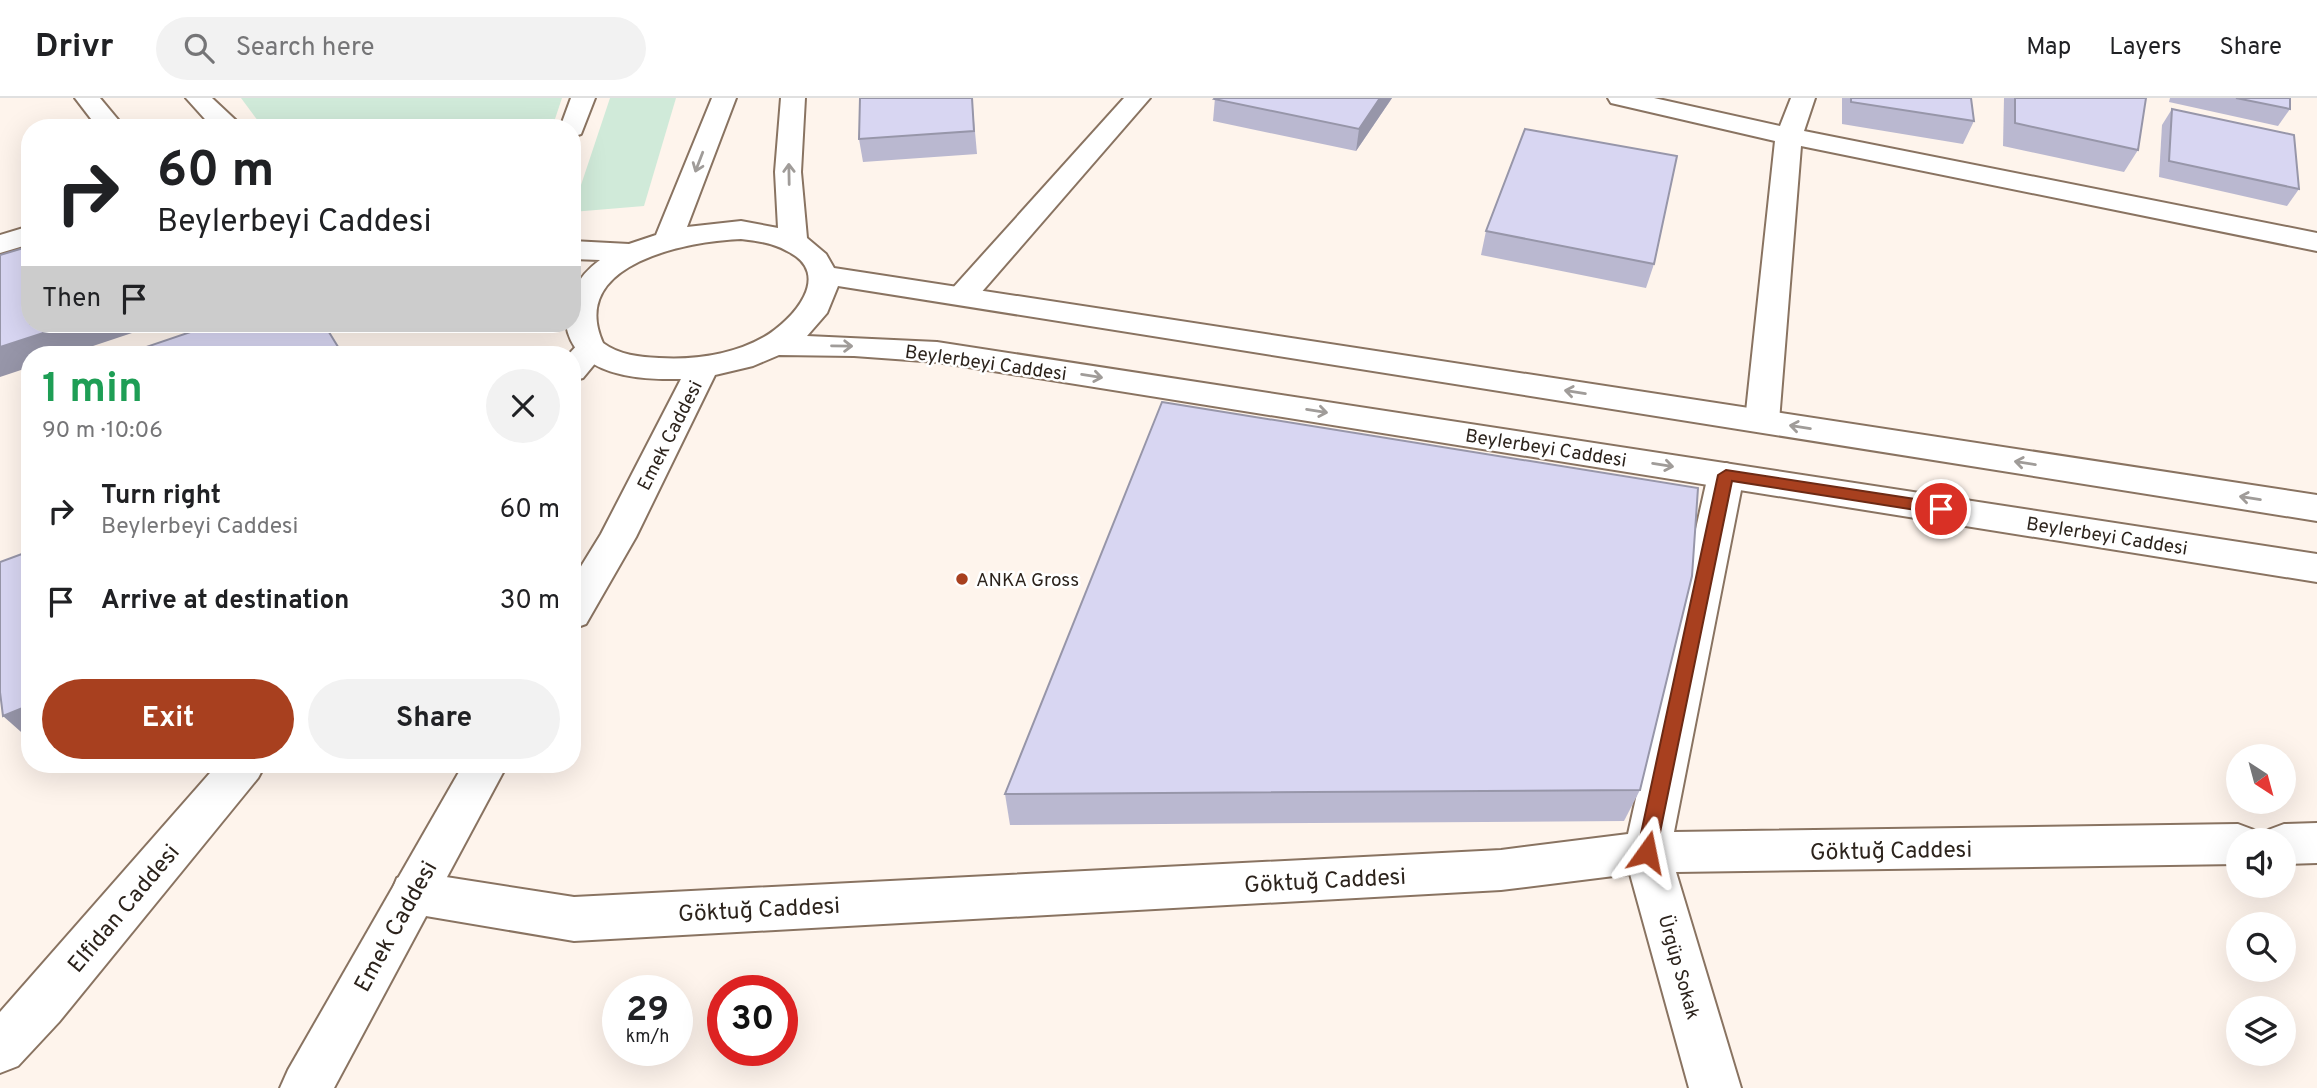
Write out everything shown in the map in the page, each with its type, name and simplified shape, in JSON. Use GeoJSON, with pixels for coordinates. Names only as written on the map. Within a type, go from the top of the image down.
{"type":"FeatureCollection","features":[{"type":"Feature","properties":{"kind":"street"},"geometry":{"type":"LineString","coordinates":[[87,98],[104,119]]}},
{"type":"Feature","properties":{"kind":"street"},"geometry":{"type":"LineString","coordinates":[[198,98],[219,119]]}},
{"type":"Feature","properties":{"kind":"street"},"geometry":{"type":"LineString","coordinates":[[576,119],[583,98]]}},
{"type":"Feature","properties":{"kind":"street"},"geometry":{"type":"LineString","coordinates":[[668,240],[723,98]]}},
{"type":"Feature","properties":{"kind":"street"},"geometry":{"type":"LineString","coordinates":[[793,98],[789,172],[793,243]]}},
{"type":"Feature","properties":{"kind":"street"},"geometry":{"type":"LineString","coordinates":[[962,296],[1138,98]]}},
{"type":"Feature","properties":{"kind":"street"},"geometry":{"type":"LineString","coordinates":[[1620,98],[1789,136],[2317,242]]}},
{"type":"Feature","properties":{"kind":"street"},"geometry":{"type":"LineString","coordinates":[[1762,421],[1789,136],[1803,98]]}},
{"type":"Feature","properties":{"kind":"street"},"geometry":{"type":"LineString","coordinates":[[581,310],[584,296],[603,272],[632,253],[705,231],[741,230],[774,234],[793,243],[818,261],[822,275],[2317,509]]}},
{"type":"Feature","properties":{"kind":"street"},"geometry":{"type":"LineString","coordinates":[[0,244],[21,238]]}},
{"type":"Feature","properties":{"kind":"street"},"geometry":{"type":"LineString","coordinates":[[581,250],[632,253]]}},
{"type":"Feature","properties":{"kind":"street","name":"Emek Caddesi"},"geometry":{"type":"LineString","coordinates":[[583,350],[617,363],[649,368],[703,367],[737,360],[774,345],[802,326],[820,303],[825,281],[822,275]]}},
{"type":"Feature","properties":{"kind":"street","name":"Emek Caddesi"},"geometry":{"type":"LineString","coordinates":[[561,333],[578,346]]}},
{"type":"Feature","properties":{"kind":"street","name":"Beylerbeyi Caddesi"},"geometry":{"type":"LineString","coordinates":[[774,345],[854,346],[937,352],[2317,568]]}},
{"type":"Feature","properties":{"kind":"street","name":"Emek Caddesi"},"geometry":{"type":"LineString","coordinates":[[581,599],[618,537],[703,367]]}},
{"type":"Feature","properties":{"kind":"street","name":"Ürgüp Sokak"},"geometry":{"type":"LineString","coordinates":[[1715,1088],[1647,852],[1726,475]]}},
{"type":"Feature","properties":{"kind":"street","name":"Elfidan Caddesi"},"geometry":{"type":"LineString","coordinates":[[0,1048],[41,1005],[236,773]]}},
{"type":"Feature","properties":{"kind":"street","name":"Emek Caddesi"},"geometry":{"type":"LineString","coordinates":[[306,1088],[481,773]]}},
{"type":"Feature","properties":{"kind":"street"},"geometry":{"type":"LineString","coordinates":[[2296,844],[2317,843]]}},
{"type":"Feature","properties":{"kind":"street","name":"Göktuğ Caddesi"},"geometry":{"type":"LineString","coordinates":[[414,893],[574,919],[1501,870],[1647,852],[2226,844]]}},
{"type":"Feature","properties":{"kind":"green space"},"geometry":{"type":"Polygon","coordinates":[[[241,98],[562,98],[555,119],[257,119],[241,98]]]}},
{"type":"Feature","properties":{"kind":"green space"},"geometry":{"type":"Polygon","coordinates":[[[610,98],[676,98],[644,206],[581,211],[581,185],[610,98]]]}},
{"type":"Feature","properties":{"kind":"building"},"geometry":{"type":"Polygon","coordinates":[[[860,98],[972,98],[974,131],[859,139],[860,98]]]}},
{"type":"Feature","properties":{"kind":"building"},"geometry":{"type":"Polygon","coordinates":[[[1215,98],[1380,98],[1359,129],[1215,98]]]}},
{"type":"Feature","properties":{"kind":"building"},"geometry":{"type":"Polygon","coordinates":[[[1851,98],[1971,98],[1974,121],[1851,102],[1851,98]]]}},
{"type":"Feature","properties":{"kind":"building"},"geometry":{"type":"Polygon","coordinates":[[[2015,98],[2146,98],[2138,150],[2015,123],[2015,98]]]}},
{"type":"Feature","properties":{"kind":"building"},"geometry":{"type":"Polygon","coordinates":[[[2236,98],[2290,98],[2290,109],[2236,98]]]}},
{"type":"Feature","properties":{"kind":"building"},"geometry":{"type":"Polygon","coordinates":[[[2172,109],[2294,135],[2299,189],[2169,161],[2172,109]]]}},
{"type":"Feature","properties":{"kind":"building"},"geometry":{"type":"Polygon","coordinates":[[[1525,129],[1677,156],[1654,264],[1486,231],[1525,129]]]}},
{"type":"Feature","properties":{"kind":"building"},"geometry":{"type":"Polygon","coordinates":[[[21,249],[21,333],[43,333],[0,347],[0,255],[21,249]]]}},
{"type":"Feature","properties":{"kind":"building"},"geometry":{"type":"Polygon","coordinates":[[[187,333],[330,333],[337,346],[149,346],[187,333]]]}},
{"type":"Feature","properties":{"kind":"building"},"geometry":{"type":"Polygon","coordinates":[[[1162,402],[1698,488],[1692,576],[1640,790],[1005,794],[1162,402]]]}},
{"type":"Feature","properties":{"kind":"building"},"geometry":{"type":"Polygon","coordinates":[[[21,554],[21,709],[3,716],[0,692],[0,562],[21,554]]]}},
{"type":"Feature","properties":{"kind":"place","name":"ANKA Gross"},"geometry":{"type":"Point","coordinates":[962,579]}},
{"type":"Feature","properties":{"kind":"route"},"geometry":{"type":"LineString","coordinates":[[1647,852],[1726,475],[1941,509]]}}]}
